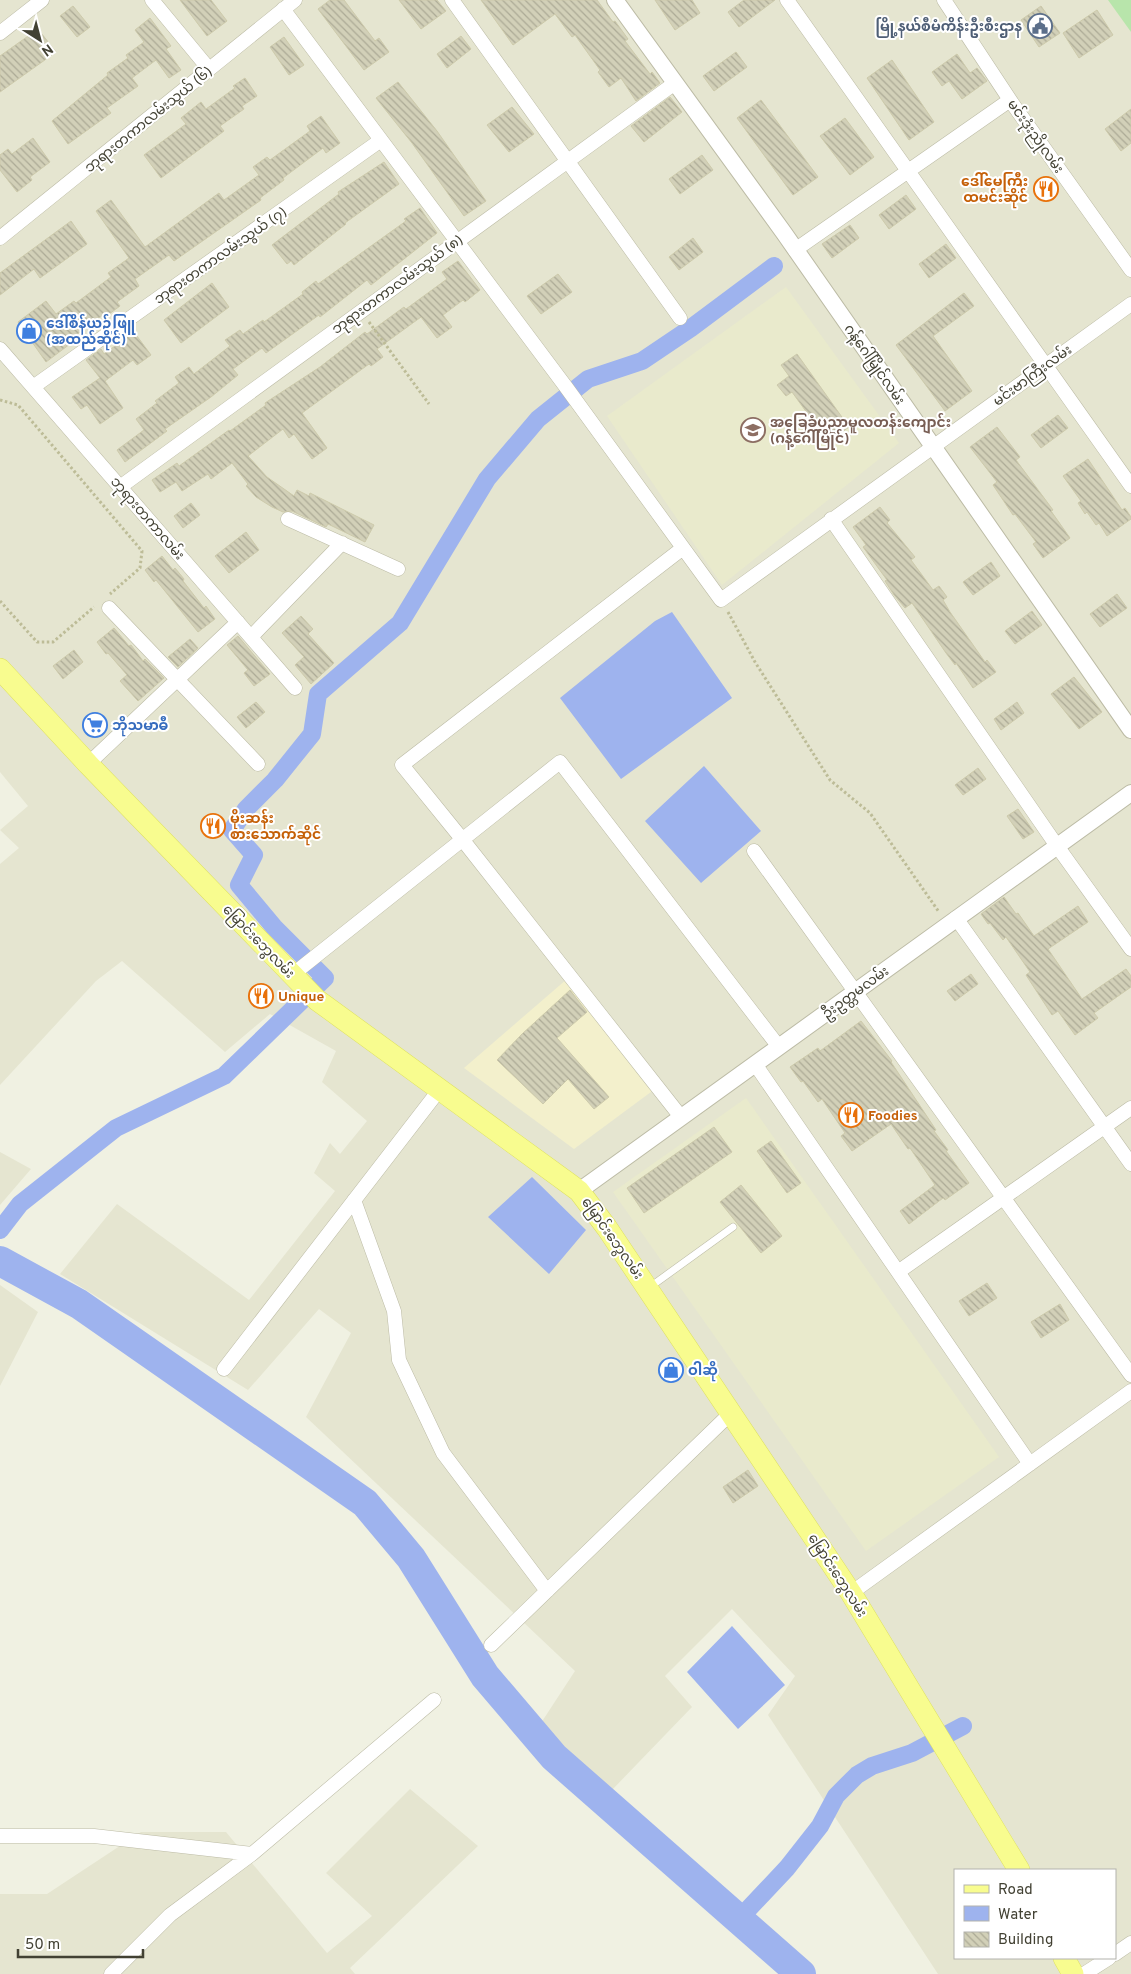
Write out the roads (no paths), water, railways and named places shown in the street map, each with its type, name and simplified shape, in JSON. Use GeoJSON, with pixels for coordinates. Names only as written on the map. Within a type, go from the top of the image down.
{"type":"FeatureCollection","features":[{"type":"Feature","properties":{"kind":"main road","name":"မြောင်းဘွေလမ်း"},"geometry":{"type":"LineString","coordinates":[[0,668],[88,764],[306,976],[440,1089],[579,1190],[607,1228],[851,1593],[1018,1869]]}},
{"type":"Feature","properties":{"kind":"main road"},"geometry":{"type":"LineString","coordinates":[[1065,1959],[1073,1974]]}},
{"type":"Feature","properties":{"kind":"street"},"geometry":{"type":"LineString","coordinates":[[0,33],[42,0]]}},
{"type":"Feature","properties":{"kind":"street"},"geometry":{"type":"LineString","coordinates":[[152,0],[209,70]]}},
{"type":"Feature","properties":{"kind":"street","name":"ဘုရားတကာလမ်းသွယ် (၆)"},"geometry":{"type":"LineString","coordinates":[[0,238],[295,0]]}},
{"type":"Feature","properties":{"kind":"street"},"geometry":{"type":"LineString","coordinates":[[452,0],[680,318]]}},
{"type":"Feature","properties":{"kind":"street","name":"ဂန့်ဂေါ်မြိုင်လမ်း"},"geometry":{"type":"LineString","coordinates":[[615,0],[784,233],[1131,730]]}},
{"type":"Feature","properties":{"kind":"street"},"geometry":{"type":"LineString","coordinates":[[787,0],[1131,486]]}},
{"type":"Feature","properties":{"kind":"street","name":"မင်းဒုံးညိုလမ်း"},"geometry":{"type":"LineString","coordinates":[[944,0],[1010,100],[1131,270]]}},
{"type":"Feature","properties":{"kind":"street"},"geometry":{"type":"LineString","coordinates":[[283,10],[566,387],[683,548],[402,766],[462,839],[681,1117]]}},
{"type":"Feature","properties":{"kind":"street","name":"ဘုရားတကာလမ်းသွယ် (၈)"},"geometry":{"type":"LineString","coordinates":[[120,487],[675,82]]}},
{"type":"Feature","properties":{"kind":"street"},"geometry":{"type":"LineString","coordinates":[[794,249],[1010,100]]}},
{"type":"Feature","properties":{"kind":"street","name":"ဘုရားတကာလမ်းသွယ် (၇)"},"geometry":{"type":"LineString","coordinates":[[33,387],[381,140]]}},
{"type":"Feature","properties":{"kind":"street","name":"မင်းဗာကြီးလမ်း"},"geometry":{"type":"LineString","coordinates":[[683,548],[721,600],[1131,304]]}},
{"type":"Feature","properties":{"kind":"street","name":"ဘုရားတကာလမ်း"},"geometry":{"type":"LineString","coordinates":[[2,357],[33,387],[295,688]]}},
{"type":"Feature","properties":{"kind":"street"},"geometry":{"type":"LineString","coordinates":[[288,519],[398,568]]}},
{"type":"Feature","properties":{"kind":"street"},"geometry":{"type":"LineString","coordinates":[[831,519],[1057,846],[1131,949]]}},
{"type":"Feature","properties":{"kind":"street"},"geometry":{"type":"LineString","coordinates":[[251,637],[342,544]]}},
{"type":"Feature","properties":{"kind":"street"},"geometry":{"type":"LineString","coordinates":[[103,604],[258,764]]}},
{"type":"Feature","properties":{"kind":"street"},"geometry":{"type":"LineString","coordinates":[[88,764],[238,622]]}},
{"type":"Feature","properties":{"kind":"street"},"geometry":{"type":"LineString","coordinates":[[306,976],[462,839],[560,762],[779,1047]]}},
{"type":"Feature","properties":{"kind":"street","name":"ဦးဥတ္တမလမ်း"},"geometry":{"type":"LineString","coordinates":[[579,1190],[1131,793]]}},
{"type":"Feature","properties":{"kind":"street"},"geometry":{"type":"LineString","coordinates":[[754,851],[1131,1375]]}},
{"type":"Feature","properties":{"kind":"street"},"geometry":{"type":"LineString","coordinates":[[952,922],[1131,1164]]}},
{"type":"Feature","properties":{"kind":"street"},"geometry":{"type":"LineString","coordinates":[[754,1064],[1030,1464]]}},
{"type":"Feature","properties":{"kind":"street"},"geometry":{"type":"LineString","coordinates":[[224,1369],[440,1089]]}},
{"type":"Feature","properties":{"kind":"street"},"geometry":{"type":"LineString","coordinates":[[898,1272],[1131,1108]]}},
{"type":"Feature","properties":{"kind":"street"},"geometry":{"type":"LineString","coordinates":[[354,1200],[394,1311],[399,1360],[443,1453],[547,1591]]}},
{"type":"Feature","properties":{"kind":"street"},"geometry":{"type":"LineString","coordinates":[[851,1593],[1131,1391]]}},
{"type":"Feature","properties":{"kind":"street"},"geometry":{"type":"LineString","coordinates":[[491,1645],[730,1414]]}},
{"type":"Feature","properties":{"kind":"street"},"geometry":{"type":"LineString","coordinates":[[111,1974],[170,1916],[252,1854],[434,1700]]}},
{"type":"Feature","properties":{"kind":"street"},"geometry":{"type":"LineString","coordinates":[[0,1836],[94,1836],[252,1854]]}},
{"type":"Feature","properties":{"kind":"street"},"geometry":{"type":"LineString","coordinates":[[1116,1953],[1131,1943]]}},
{"type":"Feature","properties":{"kind":"street"},"geometry":{"type":"LineString","coordinates":[[1084,1974],[1107,1959]]}},
{"type":"Feature","properties":{"kind":"lane"},"geometry":{"type":"LineString","coordinates":[[648,1289],[733,1227]]}},
{"type":"Feature","properties":{"kind":"water"},"geometry":{"type":"Polygon","coordinates":[[[672,612],[732,698],[621,779],[560,698],[655,621],[672,612]]]}},
{"type":"Feature","properties":{"kind":"water"},"geometry":{"type":"Polygon","coordinates":[[[704,766],[761,831],[701,883],[645,821],[704,766]]]}},
{"type":"Feature","properties":{"kind":"water"},"geometry":{"type":"Polygon","coordinates":[[[532,1177],[586,1230],[549,1274],[488,1217],[532,1177]]]}},
{"type":"Feature","properties":{"kind":"water"},"geometry":{"type":"Polygon","coordinates":[[[732,1626],[785,1685],[738,1729],[687,1672],[732,1626]]]}},
{"type":"Feature","properties":{"kind":"waterway"},"geometry":{"type":"LineString","coordinates":[[0,1230],[20,1204],[116,1128],[224,1076],[325,978],[274,927],[239,885],[254,855],[232,830],[246,809],[275,780],[312,734],[318,694],[400,623],[487,479],[538,419],[588,379],[642,361],[691,328],[774,266]]}},
{"type":"Feature","properties":{"kind":"waterway"},"geometry":{"type":"LineString","coordinates":[[0,1261],[79,1304],[365,1503],[411,1558],[485,1676],[554,1757],[801,1974]]}},
{"type":"Feature","properties":{"kind":"waterway"},"geometry":{"type":"LineString","coordinates":[[739,1919],[787,1868],[820,1826],[836,1796],[857,1775],[872,1766],[912,1753],[963,1726]]}},
{"type":"Feature","properties":{"kind":"place","name":"မြို့နယ်စီမံကိန်းဦးစီးဌာန"},"geometry":{"type":"Point","coordinates":[1040,26]}},
{"type":"Feature","properties":{"kind":"place","name":"ဒေါ်မေကြီး ထမင်းဆိုင်"},"geometry":{"type":"Point","coordinates":[1046,189]}},
{"type":"Feature","properties":{"kind":"place","name":"ဒေါ်စိန်ယဉ်ဖြူ (အထည်ဆိုင်)"},"geometry":{"type":"Point","coordinates":[29,331]}},
{"type":"Feature","properties":{"kind":"place","name":"အခြေခံပညာမူလတန်းကျောင်း (ဂန့်ဂေါ်မြိုင်)"},"geometry":{"type":"Point","coordinates":[753,430]}},
{"type":"Feature","properties":{"kind":"place","name":"ဘိုသမာဓီ"},"geometry":{"type":"Point","coordinates":[95,725]}},
{"type":"Feature","properties":{"kind":"place","name":"မိုးဆန်း စားသောက်ဆိုင်"},"geometry":{"type":"Point","coordinates":[213,826]}},
{"type":"Feature","properties":{"kind":"place","name":"Unique"},"geometry":{"type":"Point","coordinates":[261,996]}},
{"type":"Feature","properties":{"kind":"place","name":"Foodies"},"geometry":{"type":"Point","coordinates":[851,1115]}},
{"type":"Feature","properties":{"kind":"place","name":"ဝါဆို"},"geometry":{"type":"Point","coordinates":[671,1370]}}]}
